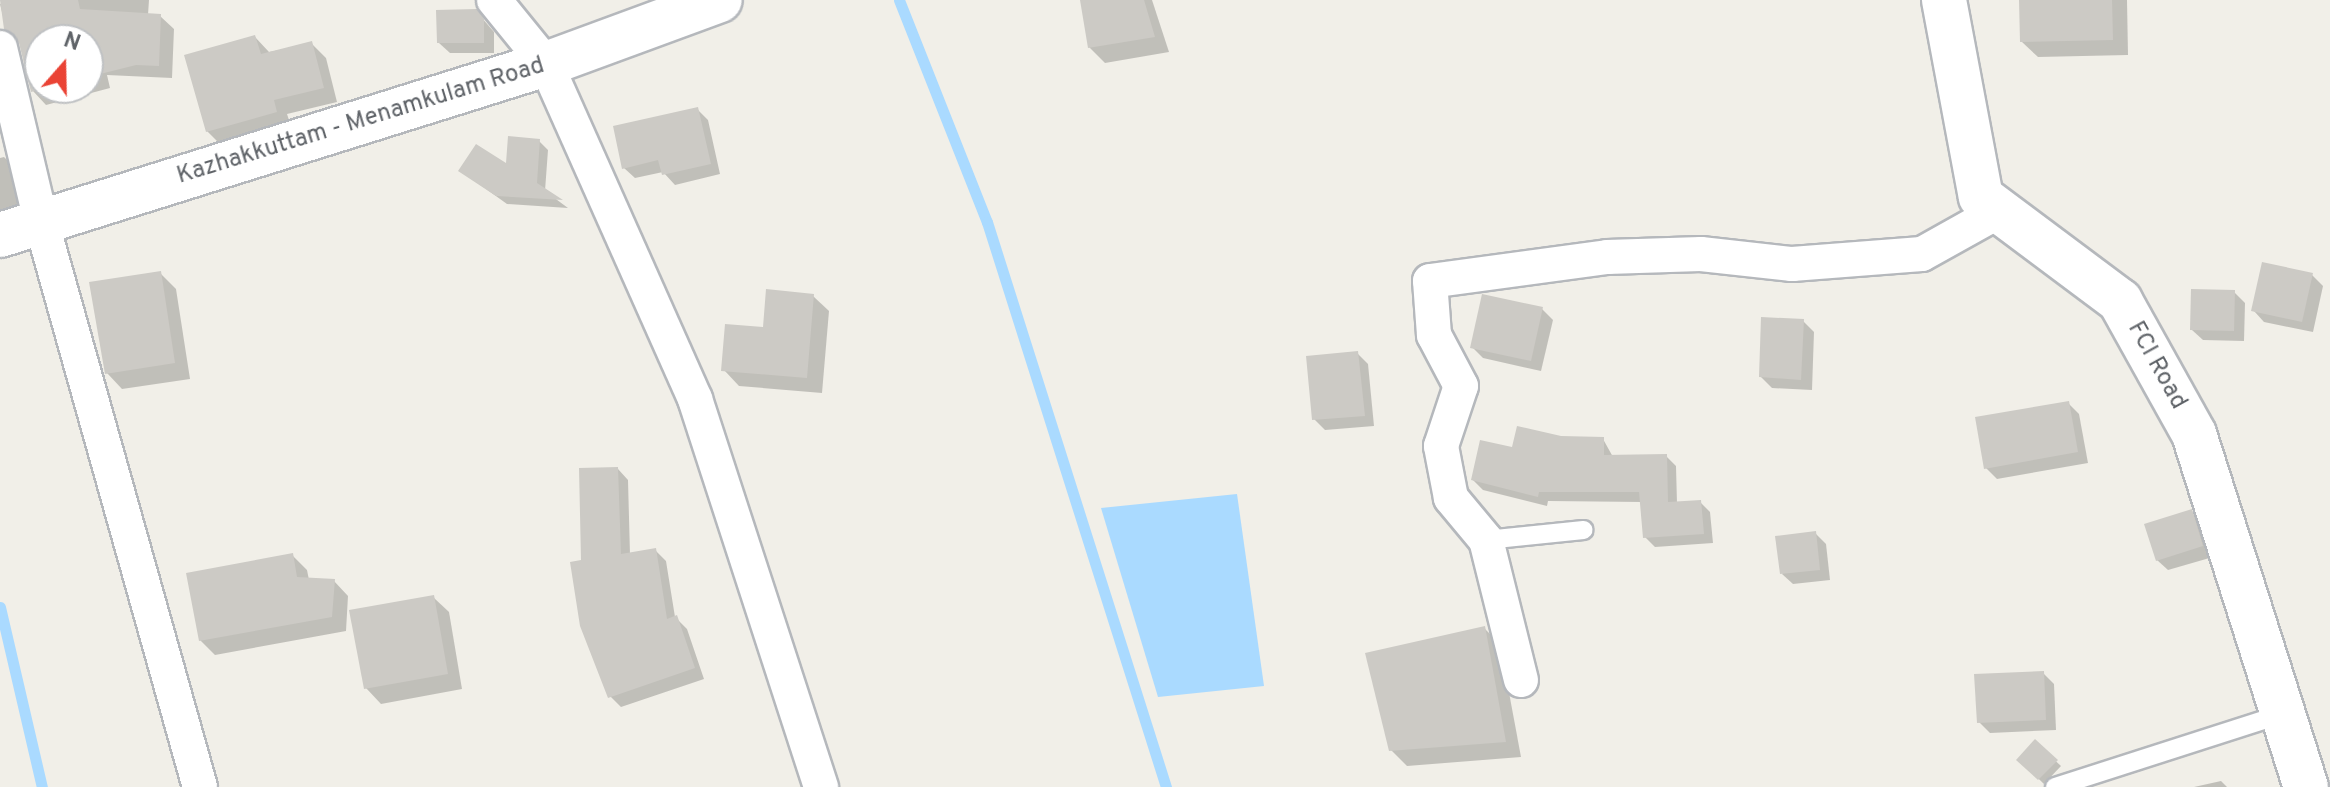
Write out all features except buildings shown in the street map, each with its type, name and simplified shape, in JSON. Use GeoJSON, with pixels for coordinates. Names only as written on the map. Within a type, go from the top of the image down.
{"type":"FeatureCollection","features":[{"type":"Feature","properties":{"kind":"street"},"geometry":{"type":"LineString","coordinates":[[494,0],[546,64],[695,399],[821,787]]}},
{"type":"Feature","properties":{"kind":"street","name":"Kazhakkuttam - Menamkulam Road"},"geometry":{"type":"LineString","coordinates":[[0,235],[546,64],[720,0]]}},
{"type":"Feature","properties":{"kind":"street","name":"FCI Road"},"geometry":{"type":"LineString","coordinates":[[1944,0],[1981,197],[2120,301],[2194,434],[2306,787]]}},
{"type":"Feature","properties":{"kind":"street"},"geometry":{"type":"LineString","coordinates":[[0,48],[41,221],[200,787]]}},
{"type":"Feature","properties":{"kind":"street"},"geometry":{"type":"LineString","coordinates":[[1521,680],[1486,540],[1451,498],[1441,446],[1461,386],[1434,335],[1430,281],[1607,257],[1701,254],[1792,264],[1922,254],[1999,211]]}},
{"type":"Feature","properties":{"kind":"lane"},"geometry":{"type":"LineString","coordinates":[[1486,540],[1583,530]]}},
{"type":"Feature","properties":{"kind":"lane"},"geometry":{"type":"LineString","coordinates":[[2055,787],[2282,714]]}},
{"type":"Feature","properties":{"kind":"water"},"geometry":{"type":"Polygon","coordinates":[[[1237,494],[1264,686],[1158,697],[1101,508],[1237,494]]]}},
{"type":"Feature","properties":{"kind":"waterway"},"geometry":{"type":"LineString","coordinates":[[899,0],[987,222],[1166,787]]}},
{"type":"Feature","properties":{"kind":"waterway"},"geometry":{"type":"LineString","coordinates":[[0,607],[42,787]]}}]}
